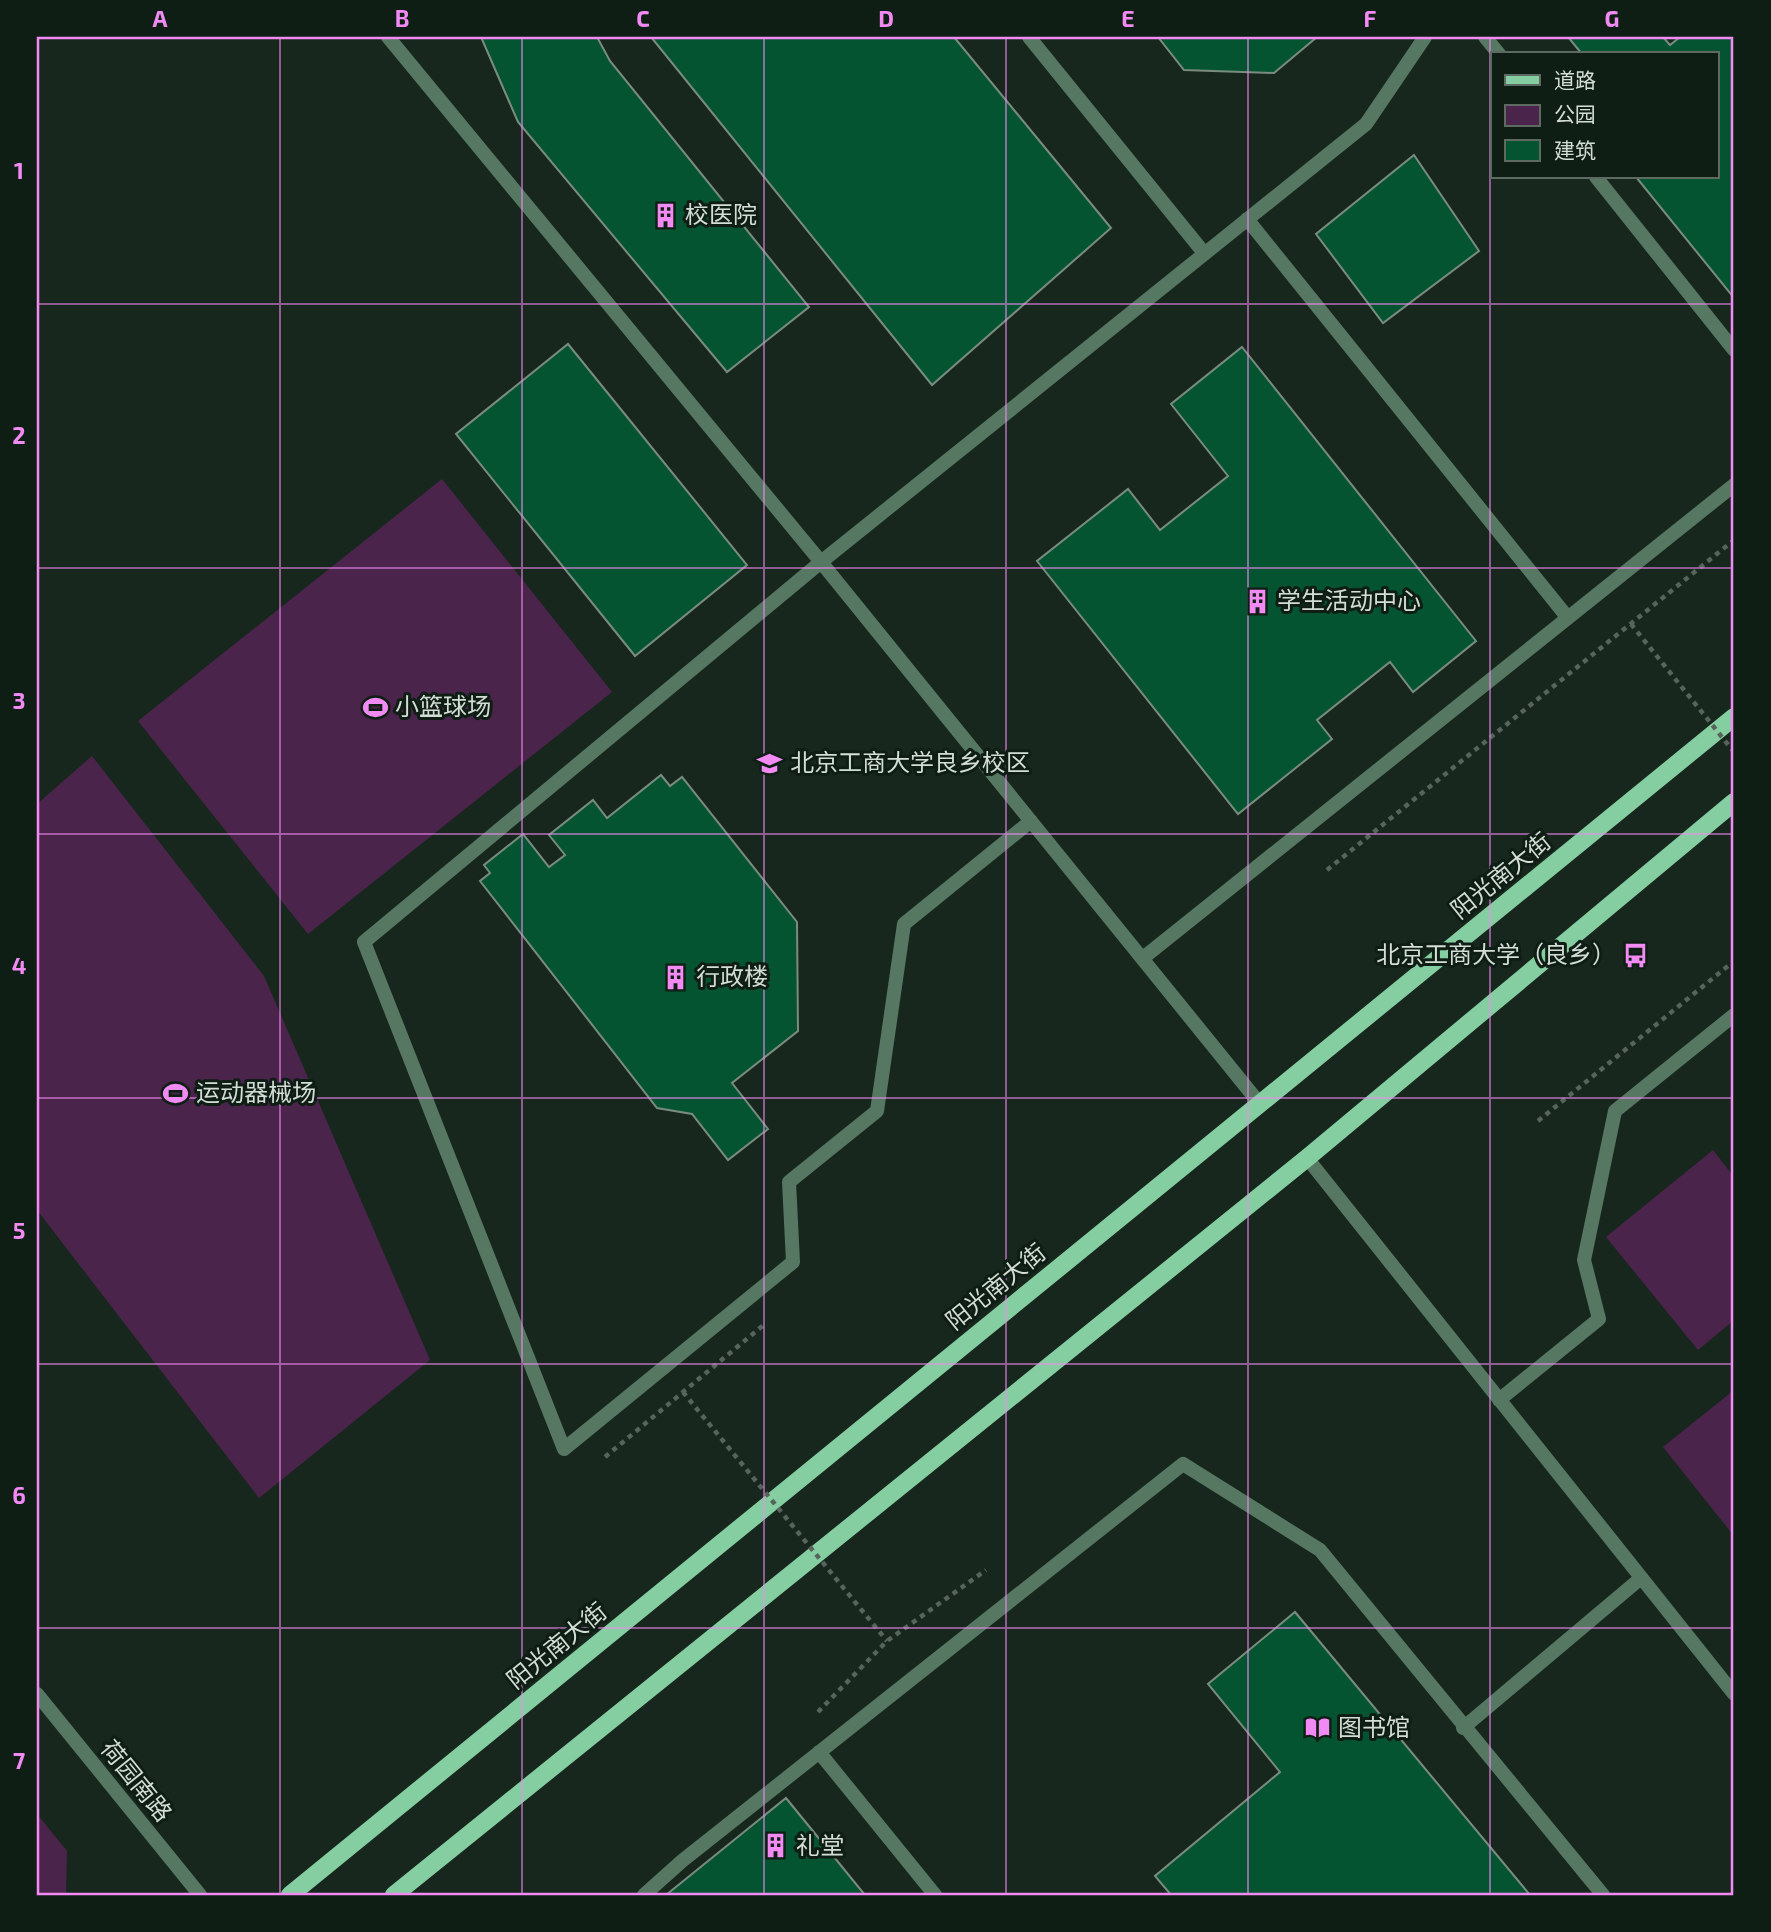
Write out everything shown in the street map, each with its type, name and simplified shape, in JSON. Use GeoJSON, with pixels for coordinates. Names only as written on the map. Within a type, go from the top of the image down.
{"type":"FeatureCollection","features":[{"type":"Feature","properties":{"kind":"main road","name":"阳光南大街"},"geometry":{"type":"LineString","coordinates":[[290,1895],[1734,717]]}},
{"type":"Feature","properties":{"kind":"main road"},"geometry":{"type":"LineString","coordinates":[[394,1895],[1307,1158],[1734,802]]}},
{"type":"Feature","properties":{"kind":"street"},"geometry":{"type":"LineString","coordinates":[[388,37],[821,562],[1260,1104]]}},
{"type":"Feature","properties":{"kind":"street"},"geometry":{"type":"LineString","coordinates":[[1029,37],[1204,253]]}},
{"type":"Feature","properties":{"kind":"street"},"geometry":{"type":"LineString","coordinates":[[1031,821],[904,924],[877,1111],[789,1182],[793,1262],[564,1449],[364,942],[821,562],[1366,124],[1425,37]]}},
{"type":"Feature","properties":{"kind":"street"},"geometry":{"type":"LineString","coordinates":[[1485,37],[1497,52]]}},
{"type":"Feature","properties":{"kind":"street"},"geometry":{"type":"LineString","coordinates":[[1597,178],[1734,350]]}},
{"type":"Feature","properties":{"kind":"street"},"geometry":{"type":"LineString","coordinates":[[1247,219],[1568,618]]}},
{"type":"Feature","properties":{"kind":"street"},"geometry":{"type":"LineString","coordinates":[[1143,958],[1734,485]]}},
{"type":"Feature","properties":{"kind":"street"},"geometry":{"type":"LineString","coordinates":[[1499,1399],[1599,1319],[1584,1260],[1615,1111],[1734,1016]]}},
{"type":"Feature","properties":{"kind":"street"},"geometry":{"type":"LineString","coordinates":[[1307,1158],[1734,1694]]}},
{"type":"Feature","properties":{"kind":"street"},"geometry":{"type":"LineString","coordinates":[[644,1895],[682,1861],[1183,1464],[1320,1550],[1463,1728],[1603,1895]]}},
{"type":"Feature","properties":{"kind":"street"},"geometry":{"type":"LineString","coordinates":[[1463,1728],[1641,1577]]}},
{"type":"Feature","properties":{"kind":"street","name":"荷园南路"},"geometry":{"type":"LineString","coordinates":[[37,1695],[200,1895]]}},
{"type":"Feature","properties":{"kind":"street"},"geometry":{"type":"LineString","coordinates":[[819,1752],[935,1895]]}},
{"type":"Feature","properties":{"kind":"path"},"geometry":{"type":"LineString","coordinates":[[1327,870],[1734,540]]}},
{"type":"Feature","properties":{"kind":"path"},"geometry":{"type":"LineString","coordinates":[[1631,624],[1734,752]]}},
{"type":"Feature","properties":{"kind":"path"},"geometry":{"type":"LineString","coordinates":[[1538,1121],[1734,961]]}},
{"type":"Feature","properties":{"kind":"path"},"geometry":{"type":"LineString","coordinates":[[605,1457],[769,1320]]}},
{"type":"Feature","properties":{"kind":"path"},"geometry":{"type":"LineString","coordinates":[[683,1392],[887,1641]]}},
{"type":"Feature","properties":{"kind":"path"},"geometry":{"type":"LineString","coordinates":[[818,1712],[887,1641],[986,1570]]}},
{"type":"Feature","properties":{"kind":"green space","name":"小篮球场"},"geometry":{"type":"Polygon","coordinates":[[[442,479],[612,692],[308,934],[138,721],[442,479]]]}},
{"type":"Feature","properties":{"kind":"green space","name":"运动器械场"},"geometry":{"type":"Polygon","coordinates":[[[92,756],[264,976],[430,1360],[259,1498],[37,1210],[37,804],[92,756]]]}},
{"type":"Feature","properties":{"kind":"green space"},"geometry":{"type":"Polygon","coordinates":[[[1713,1150],[1734,1177],[1734,1320],[1698,1350],[1606,1237],[1713,1150]]]}},
{"type":"Feature","properties":{"kind":"green space"},"geometry":{"type":"Polygon","coordinates":[[[1734,1390],[1734,1536],[1663,1447],[1734,1390]]]}},
{"type":"Feature","properties":{"kind":"green space"},"geometry":{"type":"Polygon","coordinates":[[[37,1814],[67,1851],[66,1895],[37,1895],[37,1814]]]}},
{"type":"Feature","properties":{"kind":"building","name":"校医院"},"geometry":{"type":"Polygon","coordinates":[[[481,37],[597,37],[610,61],[809,307],[727,372],[518,122],[481,37]]]}},
{"type":"Feature","properties":{"kind":"building"},"geometry":{"type":"Polygon","coordinates":[[[651,37],[954,37],[1111,228],[932,385],[651,37]]]}},
{"type":"Feature","properties":{"kind":"building"},"geometry":{"type":"Polygon","coordinates":[[[1158,37],[1317,37],[1274,73],[1184,70],[1158,37]]]}},
{"type":"Feature","properties":{"kind":"building"},"geometry":{"type":"Polygon","coordinates":[[[1568,37],[1663,37],[1670,45],[1680,37],[1734,37],[1734,298],[1637,178],[1718,178],[1718,52],[1580,52],[1568,37]]]}},
{"type":"Feature","properties":{"kind":"building"},"geometry":{"type":"Polygon","coordinates":[[[1414,155],[1479,251],[1383,323],[1316,234],[1414,155]]]}},
{"type":"Feature","properties":{"kind":"building"},"geometry":{"type":"Polygon","coordinates":[[[568,344],[747,565],[635,656],[456,434],[568,344]]]}},
{"type":"Feature","properties":{"kind":"building","name":"学生活动中心"},"geometry":{"type":"Polygon","coordinates":[[[1242,347],[1476,641],[1413,692],[1390,662],[1317,720],[1332,739],[1238,814],[1037,561],[1128,489],[1160,530],[1228,476],[1171,404],[1242,347]]]}},
{"type":"Feature","properties":{"kind":"building","name":"行政楼"},"geometry":{"type":"Polygon","coordinates":[[[661,775],[670,786],[682,777],[797,922],[798,1031],[732,1083],[768,1129],[728,1160],[692,1114],[657,1108],[480,881],[490,873],[484,865],[523,834],[549,867],[565,855],[549,835],[593,800],[607,818],[661,775]]]}},
{"type":"Feature","properties":{"kind":"building","name":"图书馆"},"geometry":{"type":"Polygon","coordinates":[[[1295,1612],[1530,1895],[1171,1895],[1155,1876],[1280,1772],[1208,1684],[1295,1612]]]}},
{"type":"Feature","properties":{"kind":"building","name":"礼堂"},"geometry":{"type":"Polygon","coordinates":[[[786,1798],[865,1895],[666,1895],[786,1798]]]}},
{"type":"Feature","properties":{"kind":"place","name":"校医院"},"geometry":{"type":"Point","coordinates":[665,215]}},
{"type":"Feature","properties":{"kind":"place","name":"学生活动中心"},"geometry":{"type":"Point","coordinates":[1257,601]}},
{"type":"Feature","properties":{"kind":"place","name":"小篮球场"},"geometry":{"type":"Point","coordinates":[375,707]}},
{"type":"Feature","properties":{"kind":"place","name":"北京工商大学良乡校区"},"geometry":{"type":"Point","coordinates":[770,763]}},
{"type":"Feature","properties":{"kind":"place","name":"北京工商大学（良乡）"},"geometry":{"type":"Point","coordinates":[1636,955]}},
{"type":"Feature","properties":{"kind":"place","name":"行政楼"},"geometry":{"type":"Point","coordinates":[676,977]}},
{"type":"Feature","properties":{"kind":"place","name":"运动器械场"},"geometry":{"type":"Point","coordinates":[176,1093]}},
{"type":"Feature","properties":{"kind":"place","name":"图书馆"},"geometry":{"type":"Point","coordinates":[1318,1728]}},
{"type":"Feature","properties":{"kind":"place","name":"礼堂"},"geometry":{"type":"Point","coordinates":[776,1846]}}]}
